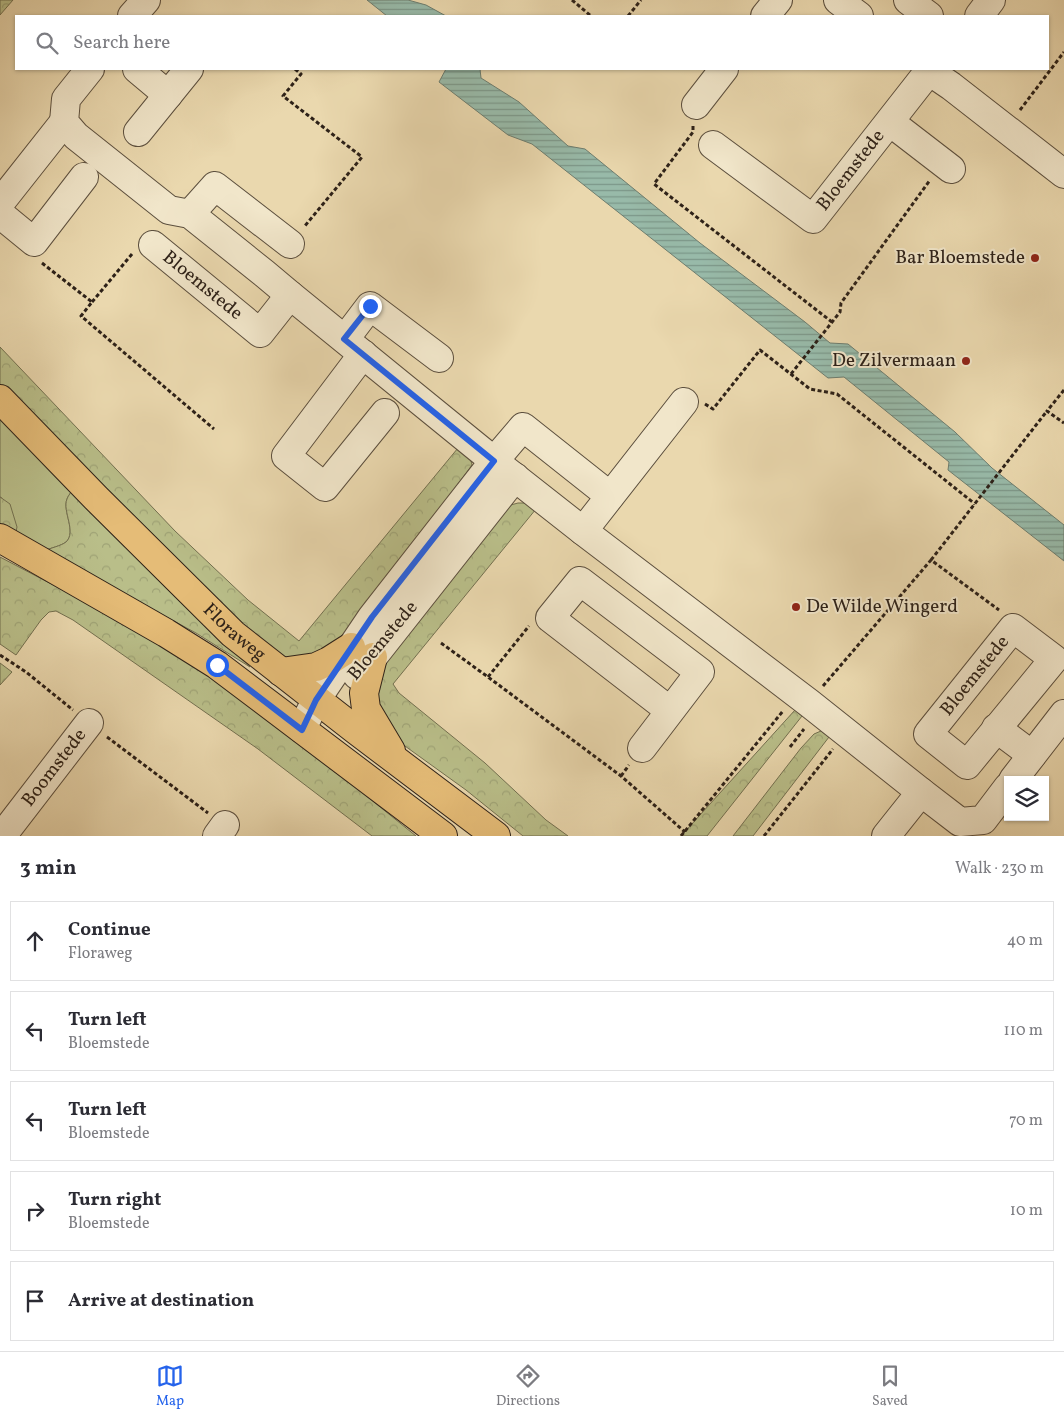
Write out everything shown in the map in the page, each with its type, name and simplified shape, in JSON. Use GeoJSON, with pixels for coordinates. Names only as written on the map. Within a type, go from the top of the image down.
{"type":"FeatureCollection","features":[{"type":"Feature","properties":{"kind":"main road","name":"Floraweg"},"geometry":{"type":"LineString","coordinates":[[0,399],[96,498],[233,634],[398,763],[496,836]]}},
{"type":"Feature","properties":{"kind":"main road","name":"Floraweg"},"geometry":{"type":"LineString","coordinates":[[0,538],[217,665],[443,836]]}},
{"type":"Feature","properties":{"kind":"main road"},"geometry":{"type":"LineString","coordinates":[[281,672],[316,667],[329,661],[362,652],[366,709],[398,763]]}},
{"type":"Feature","properties":{"kind":"street"},"geometry":{"type":"LineString","coordinates":[[133,15],[146,0]]}},
{"type":"Feature","properties":{"kind":"street"},"geometry":{"type":"LineString","coordinates":[[838,0],[858,15]]}},
{"type":"Feature","properties":{"kind":"street"},"geometry":{"type":"LineString","coordinates":[[980,15],[992,0]]}},
{"type":"Feature","properties":{"kind":"street"},"geometry":{"type":"LineString","coordinates":[[0,204],[64,122],[66,99],[89,70]]}},
{"type":"Feature","properties":{"kind":"street"},"geometry":{"type":"LineString","coordinates":[[138,70],[168,95]]}},
{"type":"Feature","properties":{"kind":"street"},"geometry":{"type":"LineString","coordinates":[[138,132],[188,70]]}},
{"type":"Feature","properties":{"kind":"street"},"geometry":{"type":"LineString","coordinates":[[696,105],[723,70]]}},
{"type":"Feature","properties":{"kind":"street","name":"Bloemstede"},"geometry":{"type":"LineString","coordinates":[[713,145],[814,219],[928,70],[1064,174]]}},
{"type":"Feature","properties":{"kind":"street"},"geometry":{"type":"LineString","coordinates":[[64,122],[76,136],[169,210],[190,214],[583,531],[809,703],[921,792],[954,829],[984,820],[1004,792]]}},
{"type":"Feature","properties":{"kind":"street"},"geometry":{"type":"LineString","coordinates":[[890,122],[947,166]]}},
{"type":"Feature","properties":{"kind":"street"},"geometry":{"type":"LineString","coordinates":[[0,214],[34,242],[84,177]]}},
{"type":"Feature","properties":{"kind":"street"},"geometry":{"type":"LineString","coordinates":[[190,214],[215,186],[290,244]]}},
{"type":"Feature","properties":{"kind":"street","name":"Bloemstede"},"geometry":{"type":"LineString","coordinates":[[153,245],[260,333],[290,295]]}},
{"type":"Feature","properties":{"kind":"street"},"geometry":{"type":"LineString","coordinates":[[385,413],[325,487],[286,456],[354,347],[370,306],[440,358]]}},
{"type":"Feature","properties":{"kind":"street"},"geometry":{"type":"LineString","coordinates":[[583,531],[684,402]]}},
{"type":"Feature","properties":{"kind":"street","name":"Bloemstede"},"geometry":{"type":"LineString","coordinates":[[302,730],[321,703],[505,469],[523,426],[610,496]]}},
{"type":"Feature","properties":{"kind":"street"},"geometry":{"type":"LineString","coordinates":[[642,748],[669,710],[700,672],[580,581],[550,618],[669,710]]}},
{"type":"Feature","properties":{"kind":"street"},"geometry":{"type":"LineString","coordinates":[[640,627],[666,593]]}},
{"type":"Feature","properties":{"kind":"street","name":"Bloemstede"},"geometry":{"type":"LineString","coordinates":[[1013,628],[1054,659],[996,728],[967,765],[928,734],[1013,628]]}},
{"type":"Feature","properties":{"kind":"street"},"geometry":{"type":"LineString","coordinates":[[1017,776],[1064,714]]}},
{"type":"Feature","properties":{"kind":"street","name":"Boomstede"},"geometry":{"type":"LineString","coordinates":[[2,836],[89,723]]}},
{"type":"Feature","properties":{"kind":"street"},"geometry":{"type":"LineString","coordinates":[[996,728],[1032,755]]}},
{"type":"Feature","properties":{"kind":"street"},"geometry":{"type":"LineString","coordinates":[[886,836],[921,792]]}},
{"type":"Feature","properties":{"kind":"path"},"geometry":{"type":"LineString","coordinates":[[572,0],[590,15]]}},
{"type":"Feature","properties":{"kind":"path"},"geometry":{"type":"LineString","coordinates":[[629,15],[641,0]]}},
{"type":"Feature","properties":{"kind":"path"},"geometry":{"type":"LineString","coordinates":[[1005,129],[1064,52]]}},
{"type":"Feature","properties":{"kind":"path"},"geometry":{"type":"LineString","coordinates":[[290,244],[362,157],[283,96],[301,74],[296,70]]}},
{"type":"Feature","properties":{"kind":"path"},"geometry":{"type":"LineString","coordinates":[[696,105],[692,132],[654,184],[832,322]]}},
{"type":"Feature","properties":{"kind":"path"},"geometry":{"type":"LineString","coordinates":[[791,374],[840,312],[841,303],[947,166]]}},
{"type":"Feature","properties":{"kind":"path"},"geometry":{"type":"LineString","coordinates":[[39,260],[92,302],[81,316],[214,429]]}},
{"type":"Feature","properties":{"kind":"path"},"geometry":{"type":"LineString","coordinates":[[684,402],[695,397],[713,409],[760,350],[810,389],[838,394],[976,502]]}},
{"type":"Feature","properties":{"kind":"path"},"geometry":{"type":"LineString","coordinates":[[681,836],[785,709],[804,709],[931,560],[1064,390]]}},
{"type":"Feature","properties":{"kind":"path"},"geometry":{"type":"LineString","coordinates":[[1047,411],[1064,423]]}},
{"type":"Feature","properties":{"kind":"path"},"geometry":{"type":"LineString","coordinates":[[931,560],[1002,612]]}},
{"type":"Feature","properties":{"kind":"path"},"geometry":{"type":"LineString","coordinates":[[441,643],[621,776],[685,832]]}},
{"type":"Feature","properties":{"kind":"path"},"geometry":{"type":"LineString","coordinates":[[0,655],[26,672],[221,830]]}},
{"type":"Feature","properties":{"kind":"path"},"geometry":{"type":"LineString","coordinates":[[764,836],[845,732]]}},
{"type":"Feature","properties":{"kind":"green space"},"geometry":{"type":"Polygon","coordinates":[[[0,0],[13,0],[0,15],[0,0]]]}},
{"type":"Feature","properties":{"kind":"green space"},"geometry":{"type":"Polygon","coordinates":[[[0,347],[175,531],[248,600],[299,641],[458,448],[470,457],[472,465],[342,642],[334,650],[292,660],[277,654],[234,620],[110,498],[0,385],[0,347]]]}},
{"type":"Feature","properties":{"kind":"green space"},"geometry":{"type":"Polygon","coordinates":[[[0,419],[71,492],[66,504],[70,533],[66,542],[44,551],[15,536],[2,498],[0,497],[0,419]]]}},
{"type":"Feature","properties":{"kind":"green space"},"geometry":{"type":"Polygon","coordinates":[[[71,492],[166,588],[250,667],[196,633],[44,551],[66,542],[69,538],[70,527],[66,504],[71,492]]]}},
{"type":"Feature","properties":{"kind":"green space"},"geometry":{"type":"Polygon","coordinates":[[[0,497],[10,504],[17,527],[15,536],[0,529],[0,497]]]}},
{"type":"Feature","properties":{"kind":"green space"},"geometry":{"type":"Polygon","coordinates":[[[527,503],[536,509],[393,684],[399,693],[485,763],[546,820],[568,836],[523,836],[466,790],[398,741],[374,712],[373,679],[507,506],[527,503]]]}},
{"type":"Feature","properties":{"kind":"green space"},"geometry":{"type":"Polygon","coordinates":[[[0,557],[133,627],[176,652],[343,777],[416,836],[372,836],[258,749],[73,620],[56,611],[49,612],[41,620],[16,655],[0,644],[0,557]]]}},
{"type":"Feature","properties":{"kind":"green space"},"geometry":{"type":"Polygon","coordinates":[[[0,663],[12,672],[0,685],[0,663]]]}},
{"type":"Feature","properties":{"kind":"green space"},"geometry":{"type":"Polygon","coordinates":[[[795,710],[802,716],[707,836],[681,836],[795,710]]]}},
{"type":"Feature","properties":{"kind":"green space"},"geometry":{"type":"Polygon","coordinates":[[[821,731],[829,737],[753,836],[733,836],[801,748],[814,734],[821,731]]]}},
{"type":"Feature","properties":{"kind":"shaded area"},"geometry":{"type":"Polygon","coordinates":[[[367,0],[408,0],[426,5],[444,15],[386,15],[367,0]]]}},
{"type":"Feature","properties":{"kind":"shaded area"},"geometry":{"type":"Polygon","coordinates":[[[445,70],[480,70],[481,78],[519,102],[568,146],[585,149],[700,243],[830,343],[848,344],[955,432],[992,468],[1064,525],[1064,561],[948,470],[949,462],[844,377],[828,378],[532,144],[508,135],[439,82],[445,70]]]}},
{"type":"Feature","properties":{"kind":"place","name":"Bar Bloemstede"},"geometry":{"type":"Point","coordinates":[1035,258]}},
{"type":"Feature","properties":{"kind":"place","name":"De Zilvermaan"},"geometry":{"type":"Point","coordinates":[966,361]}},
{"type":"Feature","properties":{"kind":"place","name":"De Wilde Wingerd"},"geometry":{"type":"Point","coordinates":[796,607]}},
{"type":"Feature","properties":{"kind":"route"},"geometry":{"type":"LineString","coordinates":[[217,665],[302,730],[316,700],[372,617],[494,461],[344,339],[370,306]]}}]}
